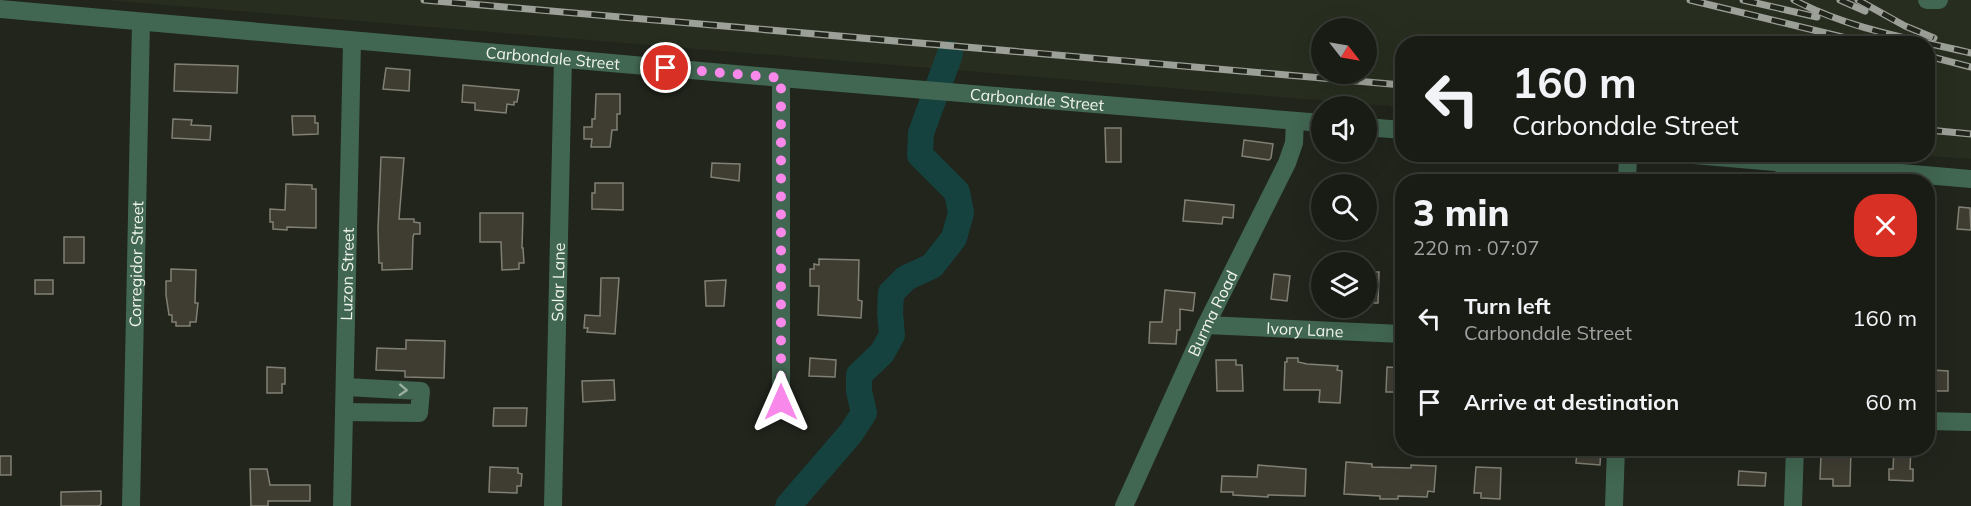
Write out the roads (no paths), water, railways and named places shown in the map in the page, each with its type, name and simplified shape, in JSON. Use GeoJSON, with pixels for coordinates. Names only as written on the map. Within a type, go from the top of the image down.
{"type":"FeatureCollection","features":[{"type":"Feature","properties":{"kind":"street"},"geometry":{"type":"LineString","coordinates":[[1927,0],[1939,0]]}},
{"type":"Feature","properties":{"kind":"street","name":"Carbondale Street"},"geometry":{"type":"LineString","coordinates":[[0,9],[1311,122]]}},
{"type":"Feature","properties":{"kind":"street","name":"Corregidor Street"},"geometry":{"type":"LineString","coordinates":[[131,506],[141,22]]}},
{"type":"Feature","properties":{"kind":"street","name":"Luzon Street"},"geometry":{"type":"LineString","coordinates":[[342,506],[352,41]]}},
{"type":"Feature","properties":{"kind":"street","name":"Solar Lane"},"geometry":{"type":"LineString","coordinates":[[553,506],[563,59]]}},
{"type":"Feature","properties":{"kind":"street"},"geometry":{"type":"LineString","coordinates":[[781,78],[781,402]]}},
{"type":"Feature","properties":{"kind":"street","name":"Burma Road"},"geometry":{"type":"LineString","coordinates":[[1124,506],[1206,325],[1287,163],[1294,143],[1296,121]]}},
{"type":"Feature","properties":{"kind":"street"},"geometry":{"type":"LineString","coordinates":[[1377,128],[1395,129]]}},
{"type":"Feature","properties":{"kind":"street"},"geometry":{"type":"LineString","coordinates":[[1774,162],[1913,174]]}},
{"type":"Feature","properties":{"kind":"street"},"geometry":{"type":"LineString","coordinates":[[1784,174],[1785,163]]}},
{"type":"Feature","properties":{"kind":"street"},"geometry":{"type":"LineString","coordinates":[[1935,176],[1971,179]]}},
{"type":"Feature","properties":{"kind":"street","name":"Ivory Lane"},"geometry":{"type":"LineString","coordinates":[[1206,325],[1395,334]]}},
{"type":"Feature","properties":{"kind":"street"},"geometry":{"type":"LineString","coordinates":[[344,412],[419,413],[421,391],[345,387]]}},
{"type":"Feature","properties":{"kind":"street"},"geometry":{"type":"LineString","coordinates":[[1935,420],[1971,422]]}},
{"type":"Feature","properties":{"kind":"street"},"geometry":{"type":"LineString","coordinates":[[1614,506],[1616,456]]}},
{"type":"Feature","properties":{"kind":"street"},"geometry":{"type":"LineString","coordinates":[[1793,506],[1795,456]]}},
{"type":"Feature","properties":{"kind":"waterway"},"geometry":{"type":"LineString","coordinates":[[788,506],[851,433],[864,413],[859,391],[859,375],[882,353],[892,335],[891,293],[906,278],[932,266],[954,238],[961,213],[957,192],[920,155],[921,133],[950,54]]}},
{"type":"Feature","properties":{"kind":"railway"},"geometry":{"type":"LineString","coordinates":[[424,0],[1395,84]]}},
{"type":"Feature","properties":{"kind":"railway"},"geometry":{"type":"LineString","coordinates":[[1690,0],[1838,36]]}},
{"type":"Feature","properties":{"kind":"railway"},"geometry":{"type":"LineString","coordinates":[[1743,0],[1817,17]]}},
{"type":"Feature","properties":{"kind":"railway"},"geometry":{"type":"LineString","coordinates":[[1794,0],[1836,19],[1896,36]]}},
{"type":"Feature","properties":{"kind":"railway"},"geometry":{"type":"LineString","coordinates":[[1840,0],[1865,11]]}},
{"type":"Feature","properties":{"kind":"railway"},"geometry":{"type":"LineString","coordinates":[[1858,0],[1905,26],[1929,36]]}},
{"type":"Feature","properties":{"kind":"railway"},"geometry":{"type":"LineString","coordinates":[[1935,45],[1971,53]]}},
{"type":"Feature","properties":{"kind":"railway"},"geometry":{"type":"LineString","coordinates":[[1935,58],[1971,67]]}},
{"type":"Feature","properties":{"kind":"railway"},"geometry":{"type":"LineString","coordinates":[[1935,131],[1971,134]]}}]}
